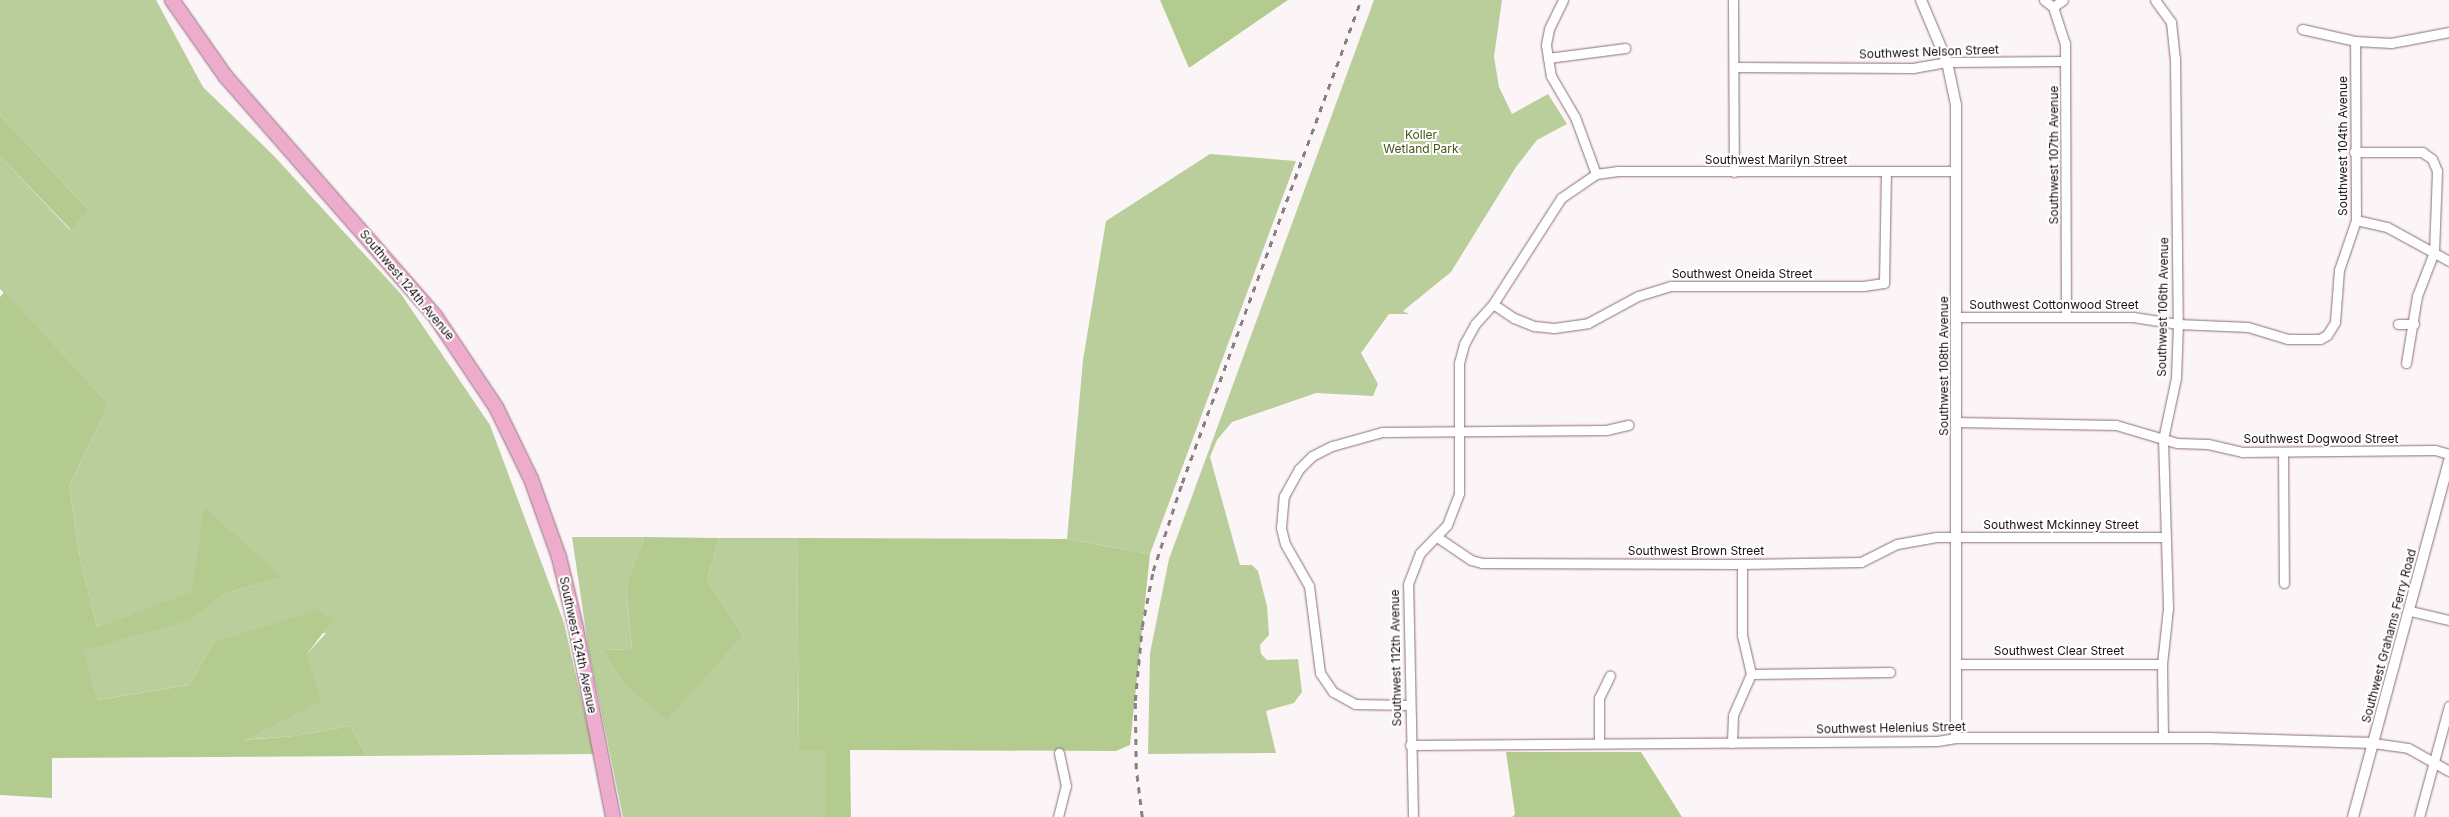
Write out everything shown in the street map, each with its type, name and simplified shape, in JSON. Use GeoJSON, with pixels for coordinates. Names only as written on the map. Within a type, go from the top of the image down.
{"type":"FeatureCollection","features":[{"type":"Feature","properties":{"kind":"main road","name":"Southwest 124th Avenue"},"geometry":{"type":"LineString","coordinates":[[172,0],[226,77],[435,316],[496,407],[531,479],[559,557],[613,817]]}},
{"type":"Feature","properties":{"kind":"street"},"geometry":{"type":"LineString","coordinates":[[1564,0],[1548,29],[1546,45],[1551,76],[1575,117],[1596,174]]}},
{"type":"Feature","properties":{"kind":"street"},"geometry":{"type":"LineString","coordinates":[[1733,0],[1734,172]]}},
{"type":"Feature","properties":{"kind":"street","name":"Southwest 108th Avenue"},"geometry":{"type":"LineString","coordinates":[[1920,0],[1946,62],[1956,105],[1956,738]]}},
{"type":"Feature","properties":{"kind":"street","name":"Southwest 107th Avenue"},"geometry":{"type":"LineString","coordinates":[[2044,0],[2053,7],[2063,30],[2065,61],[2066,317]]}},
{"type":"Feature","properties":{"kind":"street"},"geometry":{"type":"LineString","coordinates":[[2053,7],[2063,0]]}},
{"type":"Feature","properties":{"kind":"street","name":"Southwest 106th Avenue"},"geometry":{"type":"LineString","coordinates":[[2155,0],[2171,22],[2174,38],[2178,324],[2176,378],[2163,439],[2168,608],[2162,664],[2163,737]]}},
{"type":"Feature","properties":{"kind":"street"},"geometry":{"type":"LineString","coordinates":[[2302,29],[2356,41],[2391,42],[2449,32]]}},
{"type":"Feature","properties":{"kind":"street","name":"Southwest 104th Avenue"},"geometry":{"type":"LineString","coordinates":[[2327,335],[2335,322],[2339,270],[2356,220],[2354,152],[2356,41]]}},
{"type":"Feature","properties":{"kind":"street"},"geometry":{"type":"LineString","coordinates":[[1548,58],[1624,48]]}},
{"type":"Feature","properties":{"kind":"street","name":"Southwest Nelson Street"},"geometry":{"type":"LineString","coordinates":[[1734,68],[1913,68],[1946,62],[2065,61]]}},
{"type":"Feature","properties":{"kind":"street"},"geometry":{"type":"LineString","coordinates":[[2354,152],[2422,152],[2432,159],[2437,172],[2434,252],[2416,296],[2414,324],[2406,363]]}},
{"type":"Feature","properties":{"kind":"street","name":"Southwest Marilyn Street"},"geometry":{"type":"LineString","coordinates":[[1596,174],[1618,171],[1956,171]]}},
{"type":"Feature","properties":{"kind":"street","name":"Southwest Oneida Street"},"geometry":{"type":"LineString","coordinates":[[1493,304],[1521,321],[1554,328],[1588,323],[1638,296],[1671,286],[1863,286],[1884,283],[1886,172]]}},
{"type":"Feature","properties":{"kind":"street","name":"Southwest 112th Avenue"},"geometry":{"type":"LineString","coordinates":[[1413,817],[1409,705],[1408,584],[1420,553],[1447,525],[1459,493],[1459,363],[1464,344],[1493,304],[1561,198],[1596,174]]}},
{"type":"Feature","properties":{"kind":"street"},"geometry":{"type":"LineString","coordinates":[[2356,220],[2387,227],[2449,261]]}},
{"type":"Feature","properties":{"kind":"street","name":"Southwest Cottonwood Street"},"geometry":{"type":"LineString","coordinates":[[1956,317],[2133,317],[2178,324],[2248,327],[2288,339],[2327,335]]}},
{"type":"Feature","properties":{"kind":"street"},"geometry":{"type":"LineString","coordinates":[[2398,324],[2414,324]]}},
{"type":"Feature","properties":{"kind":"street","name":"Southwest Dogwood Street"},"geometry":{"type":"LineString","coordinates":[[1956,422],[2099,423],[2163,439],[2208,444],[2234,452],[2435,450],[2449,454]]}},
{"type":"Feature","properties":{"kind":"street"},"geometry":{"type":"LineString","coordinates":[[1409,705],[1355,704],[1342,699],[1326,684],[1317,657],[1308,586],[1285,544],[1280,515],[1284,496],[1299,469],[1312,456],[1332,446],[1382,432],[1606,430],[1628,425]]}},
{"type":"Feature","properties":{"kind":"street"},"geometry":{"type":"LineString","coordinates":[[2283,452],[2284,583]]}},
{"type":"Feature","properties":{"kind":"street","name":"Southwest Grahams Ferry Road"},"geometry":{"type":"LineString","coordinates":[[2353,817],[2449,461]]}},
{"type":"Feature","properties":{"kind":"street","name":"Southwest Brown Street"},"geometry":{"type":"LineString","coordinates":[[1437,537],[1471,560],[1482,563],[1742,564],[1861,562],[1897,544],[1915,539],[1956,538]]}},
{"type":"Feature","properties":{"kind":"street","name":"Southwest Mckinney Street"},"geometry":{"type":"LineString","coordinates":[[1956,538],[2165,537]]}},
{"type":"Feature","properties":{"kind":"street"},"geometry":{"type":"LineString","coordinates":[[1732,743],[1733,715],[1751,674],[1742,636],[1742,564]]}},
{"type":"Feature","properties":{"kind":"street"},"geometry":{"type":"LineString","coordinates":[[2410,610],[2449,620]]}},
{"type":"Feature","properties":{"kind":"street","name":"Southwest Clear Street"},"geometry":{"type":"LineString","coordinates":[[1956,664],[2162,664]]}},
{"type":"Feature","properties":{"kind":"street"},"geometry":{"type":"LineString","coordinates":[[1751,674],[1890,672]]}},
{"type":"Feature","properties":{"kind":"street"},"geometry":{"type":"LineString","coordinates":[[1600,743],[1599,698],[1610,675]]}},
{"type":"Feature","properties":{"kind":"street"},"geometry":{"type":"LineString","coordinates":[[2419,817],[2449,706]]}},
{"type":"Feature","properties":{"kind":"street","name":"Southwest Helenius Street"},"geometry":{"type":"LineString","coordinates":[[1410,745],[1937,741],[1956,738],[2163,737],[2373,743]]}},
{"type":"Feature","properties":{"kind":"street"},"geometry":{"type":"LineString","coordinates":[[2373,743],[2408,748],[2433,765],[2449,771]]}},
{"type":"Feature","properties":{"kind":"street"},"geometry":{"type":"LineString","coordinates":[[1058,752],[1066,786],[1058,817]]}},
{"type":"Feature","properties":{"kind":"green space"},"geometry":{"type":"Polygon","coordinates":[[[0,0],[156,0],[203,87],[274,156],[401,294],[490,425],[564,623],[594,754],[367,756],[350,726],[294,736],[242,740],[267,727],[307,654],[326,633],[214,642],[189,685],[98,700],[82,651],[188,621],[224,594],[281,577],[192,593],[97,627],[80,558],[69,486],[109,404],[0,289],[0,156],[70,230],[89,210],[0,115],[0,0]]]}},
{"type":"Feature","properties":{"kind":"green space"},"geometry":{"type":"Polygon","coordinates":[[[1160,0],[1288,0],[1189,68],[1160,0]]]}},
{"type":"Feature","properties":{"kind":"green space","name":"Koller Wetland Park"},"geometry":{"type":"Polygon","coordinates":[[[1374,0],[1502,0],[1494,57],[1499,87],[1512,114],[1548,94],[1567,124],[1537,140],[1516,167],[1451,272],[1403,311],[1409,314],[1389,314],[1361,353],[1378,384],[1373,396],[1316,393],[1232,422],[1217,440],[1210,457],[1240,565],[1252,565],[1258,571],[1267,606],[1269,635],[1260,645],[1261,654],[1267,660],[1298,659],[1302,692],[1294,703],[1266,711],[1276,753],[1148,754],[1150,653],[1169,559],[1374,0]]]}},
{"type":"Feature","properties":{"kind":"green space"},"geometry":{"type":"Polygon","coordinates":[[[0,115],[89,210],[71,230],[0,156],[0,115]]]}},
{"type":"Feature","properties":{"kind":"green space"},"geometry":{"type":"Polygon","coordinates":[[[1210,154],[1296,161],[1150,554],[1067,539],[1083,360],[1106,221],[1210,154]]]}},
{"type":"Feature","properties":{"kind":"green space"},"geometry":{"type":"Polygon","coordinates":[[[4,292],[109,404],[69,486],[80,558],[97,627],[192,592],[204,507],[282,577],[224,594],[189,621],[83,651],[98,700],[189,685],[214,642],[318,610],[333,620],[307,654],[321,702],[244,740],[294,736],[350,726],[367,756],[52,758],[52,798],[0,795],[0,297],[4,292]]]}},
{"type":"Feature","properties":{"kind":"green space"},"geometry":{"type":"Polygon","coordinates":[[[572,537],[644,537],[626,587],[632,649],[605,650],[621,681],[743,635],[707,580],[719,538],[797,538],[799,751],[825,750],[825,817],[623,817],[589,652],[572,537]]]}},
{"type":"Feature","properties":{"kind":"green space"},"geometry":{"type":"Polygon","coordinates":[[[644,537],[719,538],[707,580],[743,635],[667,720],[621,681],[604,650],[632,649],[626,586],[644,537]]]}},
{"type":"Feature","properties":{"kind":"green space"},"geometry":{"type":"Polygon","coordinates":[[[797,538],[1067,539],[1150,554],[1130,745],[1116,751],[850,750],[851,817],[825,817],[825,751],[799,751],[797,538]]]}},
{"type":"Feature","properties":{"kind":"green space"},"geometry":{"type":"Polygon","coordinates":[[[1506,752],[1641,752],[1682,817],[1512,817],[1515,814],[1506,752]]]}},
{"type":"Feature","properties":{"kind":"railway"},"geometry":{"type":"LineString","coordinates":[[1142,817],[1136,769],[1135,701],[1142,627],[1153,571],[1182,483],[1361,0]]}}]}
